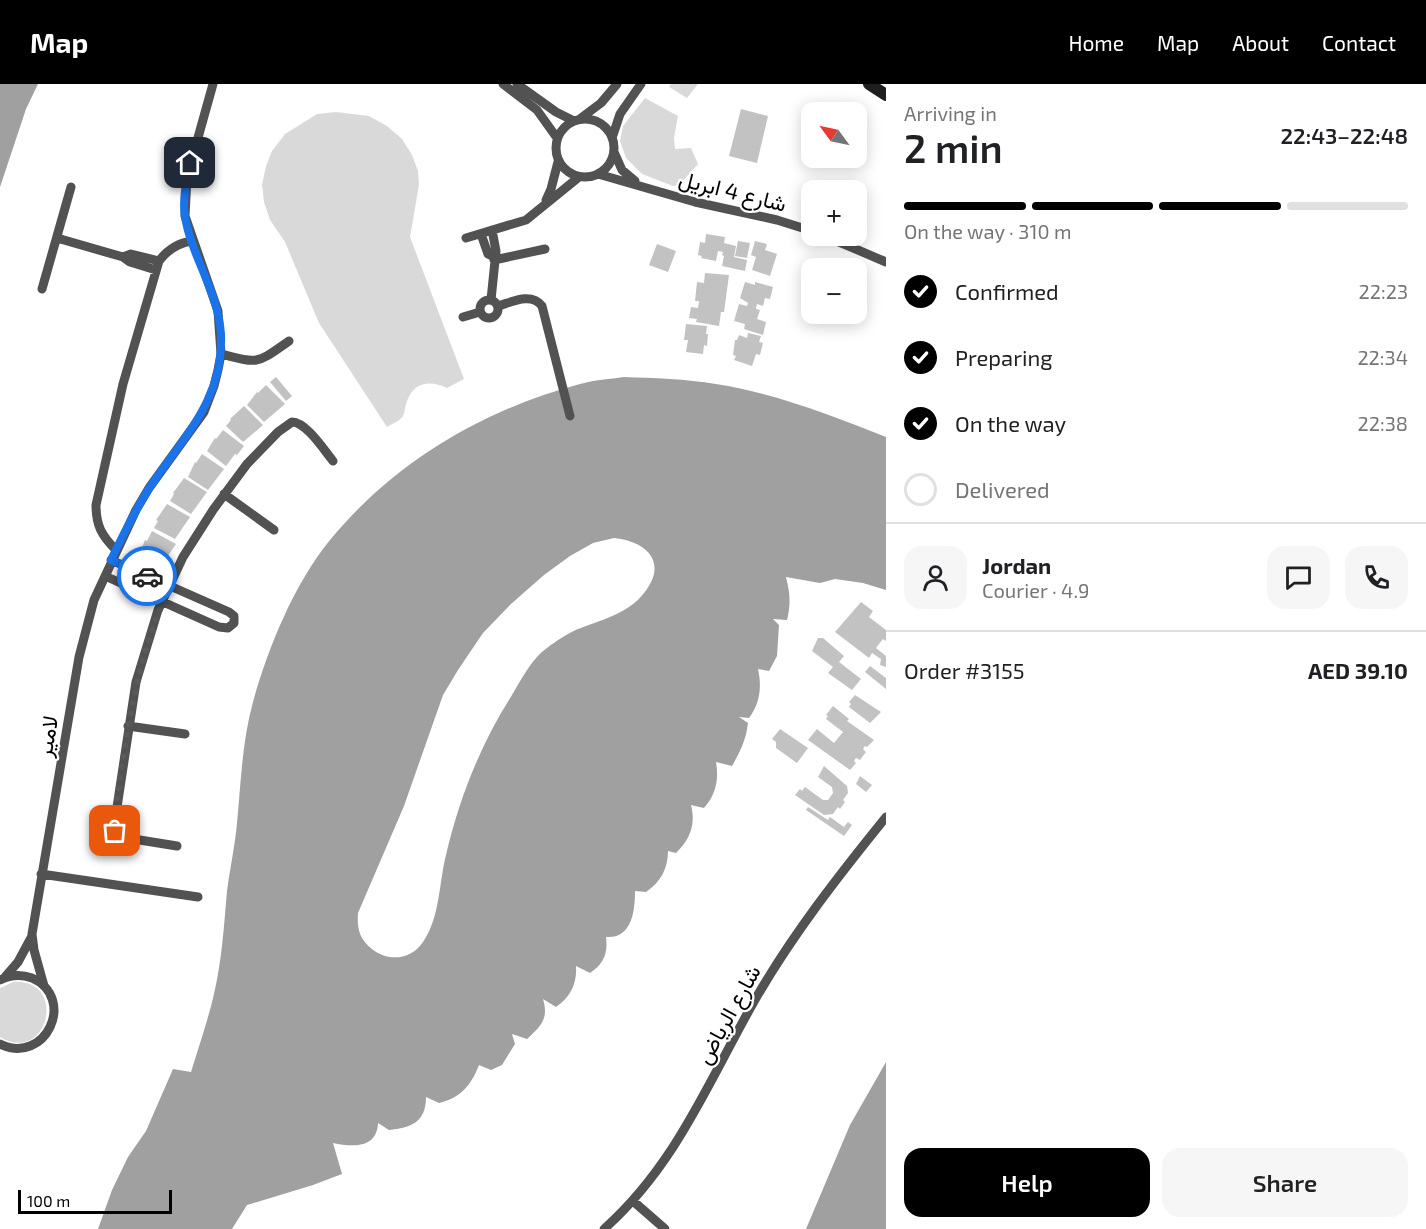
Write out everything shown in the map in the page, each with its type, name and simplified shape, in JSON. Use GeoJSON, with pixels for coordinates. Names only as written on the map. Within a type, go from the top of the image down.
{"type":"FeatureCollection","features":[{"type":"Feature","properties":{"kind":"main road"},"geometry":{"type":"LineString","coordinates":[[869,84],[886,95]]}},
{"type":"Feature","properties":{"kind":"street","name":"لامير"},"geometry":{"type":"LineString","coordinates":[[0,1044],[15,1048],[27,1047],[38,1042],[46,1035],[54,1019],[54,1007],[36,961],[33,934],[41,874],[79,657],[94,600],[111,560],[149,488],[204,412],[214,386],[221,354],[218,311],[185,216],[187,177],[213,84]]}},
{"type":"Feature","properties":{"kind":"street"},"geometry":{"type":"LineString","coordinates":[[504,84],[537,110],[557,138]]}},
{"type":"Feature","properties":{"kind":"street"},"geometry":{"type":"LineString","coordinates":[[517,84],[556,112],[576,120],[590,120],[601,124],[612,138]]}},
{"type":"Feature","properties":{"kind":"street"},"geometry":{"type":"LineString","coordinates":[[536,211],[547,197],[558,162],[555,150],[557,138],[564,128],[594,109],[608,96],[616,84]]}},
{"type":"Feature","properties":{"kind":"street"},"geometry":{"type":"LineString","coordinates":[[466,238],[526,220],[579,177],[598,174],[609,164],[614,151],[612,138],[616,122],[641,84]]}},
{"type":"Feature","properties":{"kind":"street"},"geometry":{"type":"LineString","coordinates":[[608,96],[624,107]]}},
{"type":"Feature","properties":{"kind":"street","name":"شارع 4 ابريل"},"geometry":{"type":"LineString","coordinates":[[614,151],[618,164],[627,175],[645,187]]}},
{"type":"Feature","properties":{"kind":"street"},"geometry":{"type":"LineString","coordinates":[[558,162],[571,174],[579,177]]}},
{"type":"Feature","properties":{"kind":"street","name":"شارع 4 ابريل"},"geometry":{"type":"LineString","coordinates":[[598,174],[695,202],[801,228]]}},
{"type":"Feature","properties":{"kind":"street"},"geometry":{"type":"LineString","coordinates":[[42,289],[71,187]]}},
{"type":"Feature","properties":{"kind":"street"},"geometry":{"type":"LineString","coordinates":[[480,312],[485,318],[492,318],[497,313],[494,259],[496,249],[492,230]]}},
{"type":"Feature","properties":{"kind":"street"},"geometry":{"type":"LineString","coordinates":[[481,234],[487,252],[494,259]]}},
{"type":"Feature","properties":{"kind":"street"},"geometry":{"type":"LineString","coordinates":[[57,238],[123,257],[131,254],[158,265]]}},
{"type":"Feature","properties":{"kind":"street"},"geometry":{"type":"LineString","coordinates":[[116,550],[98,529],[96,506],[120,395],[158,265],[164,254],[177,245],[192,241]]}},
{"type":"Feature","properties":{"kind":"street"},"geometry":{"type":"LineString","coordinates":[[848,246],[886,262]]}},
{"type":"Feature","properties":{"kind":"street"},"geometry":{"type":"LineString","coordinates":[[494,259],[545,249]]}},
{"type":"Feature","properties":{"kind":"street"},"geometry":{"type":"LineString","coordinates":[[480,312],[482,303],[531,298],[537,300],[542,306],[570,416]]}},
{"type":"Feature","properties":{"kind":"street"},"geometry":{"type":"LineString","coordinates":[[463,317],[480,312]]}},
{"type":"Feature","properties":{"kind":"street"},"geometry":{"type":"LineString","coordinates":[[221,354],[251,362],[262,360],[289,341]]}},
{"type":"Feature","properties":{"kind":"street"},"geometry":{"type":"LineString","coordinates":[[177,846],[121,837],[115,831],[114,820],[128,726],[142,659],[162,601],[188,550],[224,494],[247,464],[278,432],[292,422],[301,424],[333,461]]}},
{"type":"Feature","properties":{"kind":"street"},"geometry":{"type":"LineString","coordinates":[[224,494],[274,530]]}},
{"type":"Feature","properties":{"kind":"street"},"geometry":{"type":"LineString","coordinates":[[105,576],[219,627],[228,628],[234,623],[234,616],[229,612],[111,560]]}},
{"type":"Feature","properties":{"kind":"street"},"geometry":{"type":"LineString","coordinates":[[128,726],[186,734]]}},
{"type":"Feature","properties":{"kind":"street","name":"شارع الرياض"},"geometry":{"type":"LineString","coordinates":[[604,1229],[633,1201],[677,1143],[694,1116],[756,998],[787,948],[825,894],[886,818]]}},
{"type":"Feature","properties":{"kind":"street"},"geometry":{"type":"LineString","coordinates":[[41,874],[198,897]]}},
{"type":"Feature","properties":{"kind":"street","name":"لامير"},"geometry":{"type":"LineString","coordinates":[[3,979],[18,962],[33,934]]}},
{"type":"Feature","properties":{"kind":"street"},"geometry":{"type":"LineString","coordinates":[[3,979],[23,976],[34,979],[44,986]]}},
{"type":"Feature","properties":{"kind":"street"},"geometry":{"type":"LineString","coordinates":[[633,1201],[665,1229]]}},
{"type":"Feature","properties":{"kind":"shaded area"},"geometry":{"type":"Polygon","coordinates":[[[0,84],[38,84],[26,109],[0,187],[0,84]]]}},
{"type":"Feature","properties":{"kind":"shaded area"},"geometry":{"type":"Polygon","coordinates":[[[671,84],[698,84],[687,98],[669,87],[671,84]]]}},
{"type":"Feature","properties":{"kind":"shaded area"},"geometry":{"type":"Polygon","coordinates":[[[645,98],[678,116],[674,138],[675,149],[691,148],[698,164],[679,185],[673,186],[642,174],[626,158],[620,141],[623,126],[645,98]]]}},
{"type":"Feature","properties":{"kind":"shaded area"},"geometry":{"type":"Polygon","coordinates":[[[336,112],[369,116],[387,126],[402,139],[412,155],[418,171],[419,185],[410,237],[464,379],[447,388],[435,384],[418,386],[410,395],[402,417],[387,427],[319,323],[285,242],[270,220],[264,202],[262,185],[266,166],[272,151],[285,134],[317,114],[336,112]]]}},
{"type":"Feature","properties":{"kind":"shaded area"},"geometry":{"type":"Polygon","coordinates":[[[624,377],[704,382],[738,388],[802,406],[886,437],[886,590],[863,583],[835,579],[820,583],[786,577],[790,599],[787,620],[773,619],[779,625],[777,656],[769,671],[758,669],[760,688],[758,701],[749,718],[739,717],[748,723],[742,746],[732,766],[716,762],[717,781],[711,798],[704,808],[691,805],[693,819],[688,837],[676,853],[668,851],[665,869],[656,884],[646,892],[635,891],[633,915],[627,929],[615,936],[606,937],[606,953],[602,962],[590,973],[576,966],[572,989],[556,1007],[543,999],[545,1012],[542,1022],[527,1039],[512,1034],[515,1044],[502,1065],[491,1070],[479,1065],[464,1090],[446,1101],[439,1103],[426,1097],[420,1118],[404,1128],[389,1130],[378,1123],[377,1131],[368,1142],[355,1145],[333,1143],[342,1174],[247,1205],[232,1229],[98,1229],[112,1190],[128,1157],[146,1131],[173,1069],[191,1072],[209,1014],[219,968],[249,717],[274,639],[305,576],[330,540],[355,512],[411,463],[443,442],[509,408],[544,395],[585,383],[624,377]],[[614,538],[593,543],[544,575],[483,633],[443,695],[404,806],[358,913],[362,937],[378,953],[392,957],[406,956],[418,948],[429,932],[436,911],[451,834],[464,792],[490,732],[532,663],[562,637],[621,612],[646,591],[654,571],[651,555],[639,545],[614,538]]]}},
{"type":"Feature","properties":{"kind":"shaded area"},"geometry":{"type":"Polygon","coordinates":[[[13,982],[30,984],[41,993],[46,1005],[46,1019],[40,1031],[30,1040],[17,1043],[0,1037],[0,988],[13,982]]]}},
{"type":"Feature","properties":{"kind":"shaded area"},"geometry":{"type":"Polygon","coordinates":[[[886,1062],[886,1229],[806,1229],[850,1125],[886,1062]]]}},
{"type":"Feature","properties":{"kind":"building"},"geometry":{"type":"Polygon","coordinates":[[[741,109],[768,116],[757,163],[729,156],[741,109]]]}},
{"type":"Feature","properties":{"kind":"building"},"geometry":{"type":"Polygon","coordinates":[[[706,234],[725,237],[724,243],[736,246],[734,257],[747,260],[745,271],[722,266],[723,252],[718,251],[716,261],[701,258],[702,256],[698,255],[700,242],[705,243],[706,234]]]}},
{"type":"Feature","properties":{"kind":"building"},"geometry":{"type":"Polygon","coordinates":[[[738,241],[750,243],[747,258],[735,256],[738,241]]]}},
{"type":"Feature","properties":{"kind":"building"},"geometry":{"type":"Polygon","coordinates":[[[755,241],[767,244],[765,250],[777,254],[770,276],[752,270],[756,257],[751,255],[755,241]]]}},
{"type":"Feature","properties":{"kind":"building"},"geometry":{"type":"Polygon","coordinates":[[[657,244],[676,251],[668,272],[649,265],[657,244]]]}},
{"type":"Feature","properties":{"kind":"building"},"geometry":{"type":"Polygon","coordinates":[[[705,273],[729,275],[724,312],[721,312],[719,326],[696,322],[697,319],[689,318],[691,307],[698,308],[699,301],[695,301],[697,282],[704,283],[705,273]]]}},
{"type":"Feature","properties":{"kind":"building"},"geometry":{"type":"Polygon","coordinates":[[[745,282],[773,287],[770,299],[765,298],[763,306],[757,304],[756,309],[760,310],[757,319],[766,322],[763,335],[744,329],[745,324],[734,321],[739,304],[747,306],[748,303],[740,298],[745,282]]]}},
{"type":"Feature","properties":{"kind":"building"},"geometry":{"type":"Polygon","coordinates":[[[686,324],[707,326],[707,346],[704,345],[703,354],[686,352],[688,340],[684,340],[686,324]]]}},
{"type":"Feature","properties":{"kind":"building"},"geometry":{"type":"Polygon","coordinates":[[[748,333],[761,336],[759,342],[763,343],[760,355],[756,354],[752,366],[734,360],[736,356],[733,355],[735,340],[739,335],[747,338],[748,333]]]}},
{"type":"Feature","properties":{"kind":"building"},"geometry":{"type":"Polygon","coordinates":[[[276,377],[292,396],[286,401],[270,382],[276,377]]]}},
{"type":"Feature","properties":{"kind":"building"},"geometry":{"type":"Polygon","coordinates":[[[266,385],[285,404],[264,422],[247,405],[266,385]]]}},
{"type":"Feature","properties":{"kind":"building"},"geometry":{"type":"Polygon","coordinates":[[[244,406],[263,425],[243,442],[226,426],[244,406]]]}},
{"type":"Feature","properties":{"kind":"building"},"geometry":{"type":"Polygon","coordinates":[[[223,430],[244,446],[226,466],[207,451],[223,430]]]}},
{"type":"Feature","properties":{"kind":"building"},"geometry":{"type":"Polygon","coordinates":[[[202,454],[224,469],[208,490],[188,477],[195,462],[202,454]]]}},
{"type":"Feature","properties":{"kind":"building"},"geometry":{"type":"Polygon","coordinates":[[[184,478],[207,492],[191,514],[170,501],[184,478]]]}},
{"type":"Feature","properties":{"kind":"building"},"geometry":{"type":"Polygon","coordinates":[[[167,504],[190,517],[175,539],[154,528],[158,521],[156,520],[167,504]]]}},
{"type":"Feature","properties":{"kind":"building"},"geometry":{"type":"Polygon","coordinates":[[[152,531],[176,544],[161,566],[139,555],[145,540],[147,541],[152,531]]]}},
{"type":"Feature","properties":{"kind":"building"},"geometry":{"type":"Polygon","coordinates":[[[861,602],[873,611],[869,617],[886,630],[886,641],[883,639],[876,648],[886,656],[886,667],[880,665],[881,659],[872,653],[869,658],[835,632],[861,602]]]}},
{"type":"Feature","properties":{"kind":"building"},"geometry":{"type":"Polygon","coordinates":[[[818,638],[823,638],[844,656],[839,662],[861,679],[852,690],[828,673],[833,667],[812,651],[818,638]]]}},
{"type":"Feature","properties":{"kind":"building"},"geometry":{"type":"Polygon","coordinates":[[[870,666],[886,678],[886,689],[865,672],[870,666]]]}},
{"type":"Feature","properties":{"kind":"building"},"geometry":{"type":"Polygon","coordinates":[[[855,695],[881,712],[870,723],[849,707],[851,704],[849,702],[855,695]]]}},
{"type":"Feature","properties":{"kind":"building"},"geometry":{"type":"Polygon","coordinates":[[[833,706],[849,719],[847,721],[874,740],[867,747],[865,746],[863,749],[866,752],[860,760],[856,758],[854,761],[856,763],[850,770],[808,740],[817,729],[834,743],[843,732],[826,719],[828,716],[826,715],[833,706]]]}},
{"type":"Feature","properties":{"kind":"building"},"geometry":{"type":"Polygon","coordinates":[[[780,729],[808,748],[797,763],[776,748],[776,742],[772,739],[780,729]]]}},
{"type":"Feature","properties":{"kind":"building"},"geometry":{"type":"Polygon","coordinates":[[[824,766],[847,786],[848,793],[840,809],[838,807],[833,814],[824,815],[795,795],[805,787],[823,800],[828,800],[833,793],[832,787],[818,777],[824,766]]]}},
{"type":"Feature","properties":{"kind":"building"},"geometry":{"type":"Polygon","coordinates":[[[860,776],[872,785],[866,792],[856,784],[860,776]]]}},
{"type":"Feature","properties":{"kind":"building"},"geometry":{"type":"Polygon","coordinates":[[[808,807],[828,820],[830,817],[844,827],[848,822],[852,825],[844,836],[806,810],[808,807]]]}},
{"type":"Feature","properties":{"kind":"way so far"},"geometry":{"type":"LineString","coordinates":[[115,831],[114,820],[136,682],[158,610],[170,586],[147,576]]}},
{"type":"Feature","properties":{"kind":"route"},"geometry":{"type":"LineString","coordinates":[[147,576],[111,560],[149,488],[204,412],[214,386],[221,354],[218,311],[185,216],[185,196],[190,163]]}}]}
